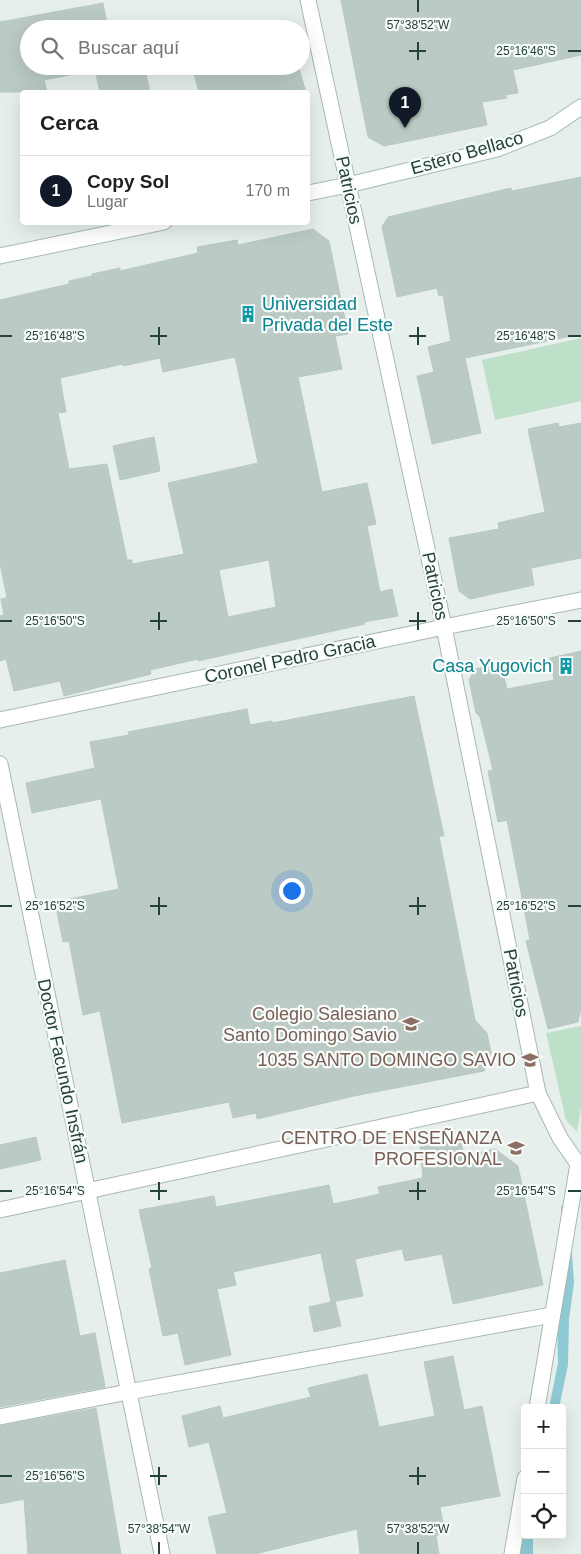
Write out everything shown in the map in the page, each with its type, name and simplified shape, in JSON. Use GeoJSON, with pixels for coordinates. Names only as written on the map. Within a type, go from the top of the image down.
{"type":"FeatureCollection","features":[{"type":"Feature","properties":{"kind":"street","name":"Patricios"},"geometry":{"type":"LineString","coordinates":[[308,0],[444,627],[538,1093],[560,1138],[580,1165]]}},
{"type":"Feature","properties":{"kind":"street","name":"Estero Bellaco"},"geometry":{"type":"LineString","coordinates":[[310,193],[497,149],[550,128],[581,107]]}},
{"type":"Feature","properties":{"kind":"street"},"geometry":{"type":"LineString","coordinates":[[0,256],[150,225]]}},
{"type":"Feature","properties":{"kind":"street","name":"Coronel Pedro Gracia"},"geometry":{"type":"LineString","coordinates":[[0,720],[581,600]]}},
{"type":"Feature","properties":{"kind":"street","name":"Doctor Facundo Insfrán"},"geometry":{"type":"LineString","coordinates":[[0,764],[162,1554]]}},
{"type":"Feature","properties":{"kind":"street"},"geometry":{"type":"LineString","coordinates":[[0,1210],[538,1093]]}},
{"type":"Feature","properties":{"kind":"street"},"geometry":{"type":"LineString","coordinates":[[538,1404],[580,1165]]}},
{"type":"Feature","properties":{"kind":"street"},"geometry":{"type":"LineString","coordinates":[[0,1417],[552,1315]]}},
{"type":"Feature","properties":{"kind":"street"},"geometry":{"type":"LineString","coordinates":[[512,1554],[522,1494]]}},
{"type":"Feature","properties":{"kind":"green space"},"geometry":{"type":"Polygon","coordinates":[[[581,338],[581,401],[495,420],[482,360],[581,338]]]}},
{"type":"Feature","properties":{"kind":"green space"},"geometry":{"type":"Polygon","coordinates":[[[581,1026],[581,1107],[577,1132],[566,1120],[546,1033],[581,1026]]]}},
{"type":"Feature","properties":{"kind":"water"},"geometry":{"type":"Polygon","coordinates":[[[561,1206],[572,1210],[571,1240],[574,1283],[569,1319],[568,1365],[560,1404],[550,1404],[558,1363],[557,1317],[562,1283],[561,1206]]]}},
{"type":"Feature","properties":{"kind":"water"},"geometry":{"type":"Polygon","coordinates":[[[522,1539],[533,1539],[533,1554],[520,1554],[522,1539]]]}},
{"type":"Feature","properties":{"kind":"building"},"geometry":{"type":"Polygon","coordinates":[[[341,0],[581,0],[581,55],[513,70],[518,93],[505,95],[507,98],[482,102],[487,125],[384,146],[368,137],[341,0]]]}},
{"type":"Feature","properties":{"kind":"building"},"geometry":{"type":"Polygon","coordinates":[[[103,3],[106,20],[20,20],[20,75],[70,75],[44,80],[46,90],[20,90],[20,92],[0,92],[0,22],[103,3]]]}},
{"type":"Feature","properties":{"kind":"building"},"geometry":{"type":"Polygon","coordinates":[[[96,75],[146,75],[150,90],[100,90],[96,75]]]}},
{"type":"Feature","properties":{"kind":"building"},"geometry":{"type":"Polygon","coordinates":[[[194,75],[301,75],[305,90],[198,90],[194,75]]]}},
{"type":"Feature","properties":{"kind":"building"},"geometry":{"type":"Polygon","coordinates":[[[581,177],[581,334],[465,358],[481,433],[432,444],[417,376],[434,372],[428,347],[451,341],[443,295],[439,296],[437,288],[397,297],[382,227],[388,217],[511,188],[512,191],[581,177]]]}},
{"type":"Feature","properties":{"kind":"building"},"geometry":{"type":"Polygon","coordinates":[[[313,229],[329,241],[348,334],[335,336],[342,369],[298,377],[322,492],[367,483],[376,524],[367,526],[380,592],[392,589],[398,616],[150,670],[151,674],[64,696],[60,681],[14,691],[6,659],[0,661],[0,616],[4,615],[1,599],[7,598],[0,563],[0,300],[69,284],[69,281],[92,276],[92,274],[120,268],[120,271],[198,253],[197,247],[237,240],[238,245],[313,229]],[[235,357],[163,372],[160,358],[60,378],[66,412],[58,413],[69,469],[107,464],[127,560],[132,560],[132,564],[184,554],[168,483],[258,463],[235,357]],[[269,560],[219,570],[228,617],[276,607],[269,560]]]}},
{"type":"Feature","properties":{"kind":"building"},"geometry":{"type":"Polygon","coordinates":[[[558,423],[559,427],[581,423],[581,558],[531,568],[534,585],[470,599],[459,591],[449,538],[499,529],[498,523],[545,512],[528,429],[558,423]]]}},
{"type":"Feature","properties":{"kind":"building"},"geometry":{"type":"Polygon","coordinates":[[[154,437],[160,471],[120,480],[113,446],[154,437]]]}},
{"type":"Feature","properties":{"kind":"building"},"geometry":{"type":"Polygon","coordinates":[[[581,651],[581,1008],[578,1022],[548,1029],[526,941],[530,940],[507,820],[498,822],[488,771],[493,770],[480,717],[476,713],[469,680],[475,669],[496,665],[497,670],[502,669],[507,689],[554,680],[550,658],[581,651]]]}},
{"type":"Feature","properties":{"kind":"building"},"geometry":{"type":"Polygon","coordinates":[[[414,696],[444,836],[439,836],[475,1020],[487,1033],[491,1053],[484,1071],[354,1096],[257,1119],[256,1113],[233,1118],[229,1102],[122,1123],[100,1011],[83,1015],[69,941],[63,942],[55,902],[119,889],[101,799],[32,813],[26,783],[95,768],[90,742],[129,735],[128,732],[247,709],[250,725],[272,721],[272,723],[414,696]]]}},
{"type":"Feature","properties":{"kind":"building"},"geometry":{"type":"Polygon","coordinates":[[[36,1137],[41,1160],[0,1169],[0,1145],[36,1137]]]}},
{"type":"Feature","properties":{"kind":"building"},"geometry":{"type":"Polygon","coordinates":[[[460,1138],[464,1156],[495,1149],[518,1166],[543,1285],[453,1304],[442,1254],[405,1261],[402,1249],[355,1259],[363,1296],[331,1302],[321,1253],[233,1272],[236,1285],[217,1289],[231,1355],[185,1365],[178,1333],[163,1336],[149,1269],[152,1268],[139,1210],[214,1196],[216,1207],[329,1185],[333,1204],[380,1194],[378,1187],[423,1178],[420,1147],[460,1138]]]}},
{"type":"Feature","properties":{"kind":"building"},"geometry":{"type":"Polygon","coordinates":[[[65,1260],[80,1336],[95,1333],[105,1387],[0,1407],[0,1273],[65,1260]]]}},
{"type":"Feature","properties":{"kind":"building"},"geometry":{"type":"Polygon","coordinates":[[[335,1301],[341,1326],[314,1332],[309,1307],[335,1301]]]}},
{"type":"Feature","properties":{"kind":"building"},"geometry":{"type":"Polygon","coordinates":[[[453,1356],[464,1410],[482,1406],[500,1496],[440,1507],[445,1534],[436,1535],[439,1554],[360,1554],[357,1529],[255,1554],[217,1554],[208,1517],[227,1513],[209,1442],[189,1447],[182,1416],[220,1406],[223,1418],[311,1397],[308,1388],[367,1374],[379,1427],[435,1416],[424,1362],[453,1356]]]}},
{"type":"Feature","properties":{"kind":"building"},"geometry":{"type":"Polygon","coordinates":[[[96,1408],[121,1554],[28,1554],[24,1499],[0,1504],[0,1426],[96,1408]]]}},
{"type":"Feature","properties":{"kind":"place","name":"Copy Sol"},"geometry":{"type":"Point","coordinates":[405,128]}},
{"type":"Feature","properties":{"kind":"place","name":"Universidad Privada del Este"},"geometry":{"type":"Point","coordinates":[248,314]}},
{"type":"Feature","properties":{"kind":"place","name":"Casa Yugovich"},"geometry":{"type":"Point","coordinates":[566,666]}},
{"type":"Feature","properties":{"kind":"place","name":"Colegio Salesiano Santo Domingo Savio"},"geometry":{"type":"Point","coordinates":[411,1024]}},
{"type":"Feature","properties":{"kind":"place","name":"1035 SANTO DOMINGO SAVIO"},"geometry":{"type":"Point","coordinates":[530,1060]}},
{"type":"Feature","properties":{"kind":"place","name":"CENTRO DE ENSEÑANZA PROFESIONAL"},"geometry":{"type":"Point","coordinates":[516,1148]}}]}
